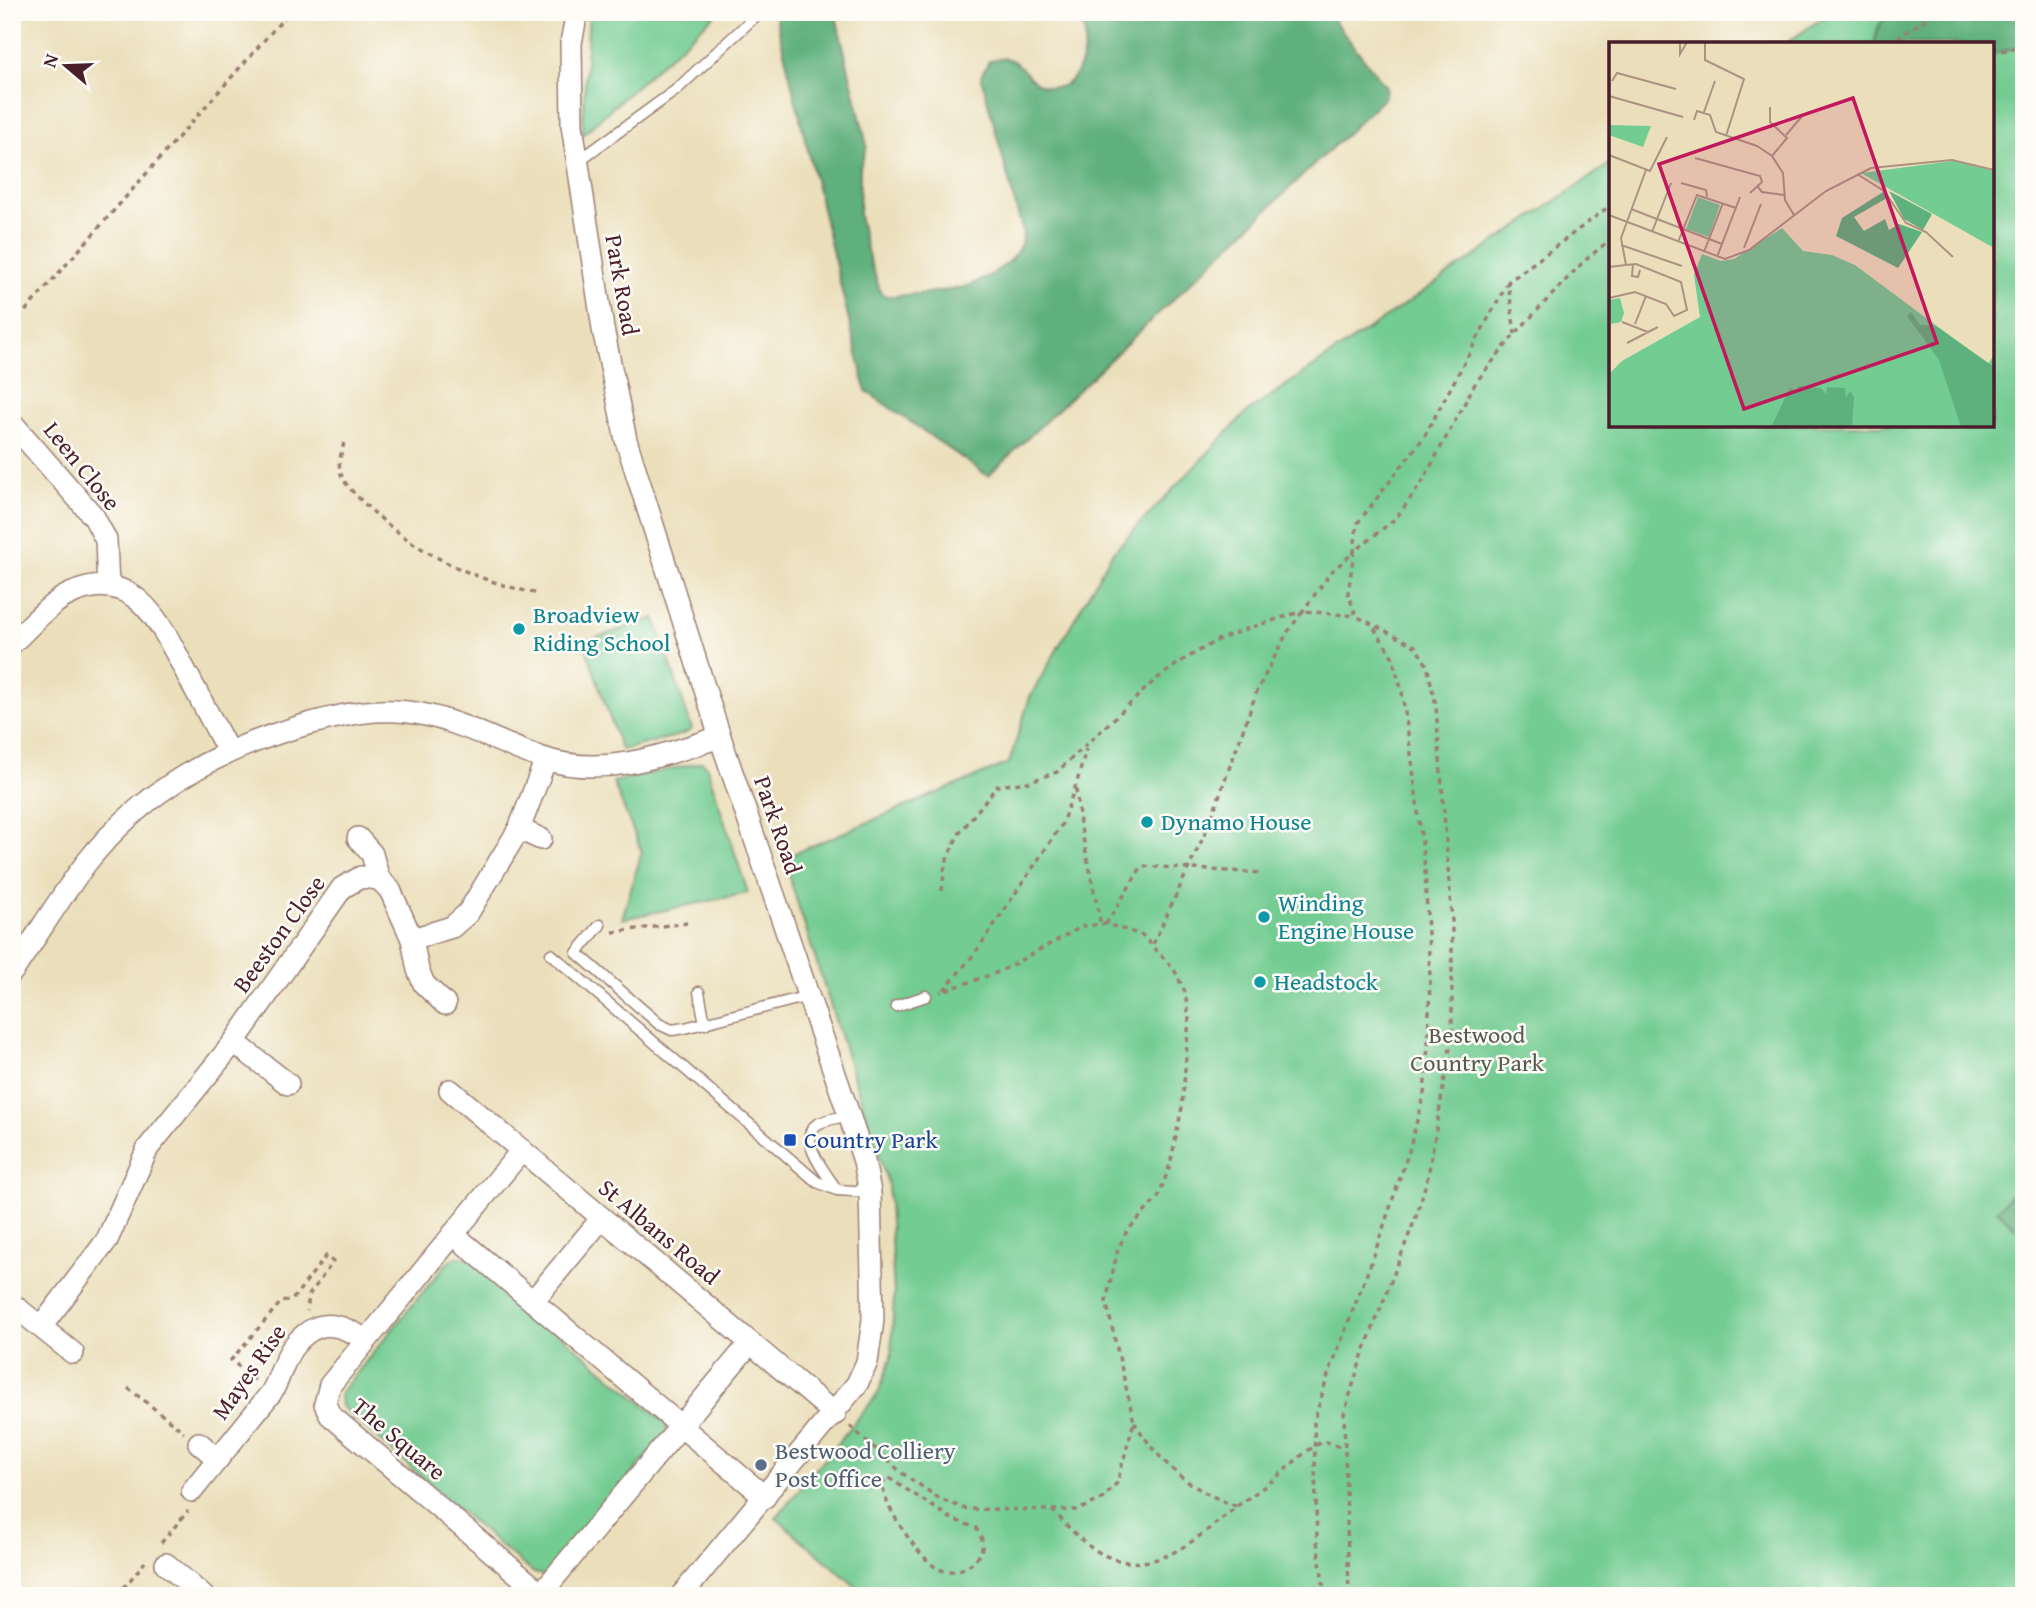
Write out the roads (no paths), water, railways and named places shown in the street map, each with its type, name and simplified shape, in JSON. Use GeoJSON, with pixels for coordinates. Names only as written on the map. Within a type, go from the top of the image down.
{"type":"FeatureCollection","features":[{"type":"Feature","properties":{"kind":"street","name":"Park Road"},"geometry":{"type":"LineString","coordinates":[[577,12],[571,43],[572,125],[603,329],[626,440],[720,737],[864,1161],[870,1192],[873,1320],[867,1362],[858,1384],[681,1596]]}},
{"type":"Feature","properties":{"kind":"street","name":"Leen Close"},"geometry":{"type":"LineString","coordinates":[[12,423],[94,517],[106,540],[108,587]]}},
{"type":"Feature","properties":{"kind":"street"},"geometry":{"type":"LineString","coordinates":[[12,643],[68,595],[87,588],[108,587],[129,593],[148,607],[166,633],[228,751]]}},
{"type":"Feature","properties":{"kind":"street"},"geometry":{"type":"LineString","coordinates":[[12,972],[86,863],[113,832],[162,789],[228,751],[271,734],[352,713],[398,709],[430,716],[547,759],[584,766],[613,766],[643,760],[720,737]]}},
{"type":"Feature","properties":{"kind":"street"},"geometry":{"type":"LineString","coordinates":[[412,939],[452,927],[468,913],[519,829],[547,759]]}},
{"type":"Feature","properties":{"kind":"street"},"geometry":{"type":"LineString","coordinates":[[519,829],[541,839]]}},
{"type":"Feature","properties":{"kind":"street"},"geometry":{"type":"LineString","coordinates":[[358,838],[372,854],[379,879],[390,890],[412,939],[418,970],[424,984],[445,1003]]}},
{"type":"Feature","properties":{"kind":"street","name":"Beeston Close"},"geometry":{"type":"LineString","coordinates":[[41,1327],[107,1240],[143,1156],[234,1042],[342,888],[360,877],[379,879]]}},
{"type":"Feature","properties":{"kind":"street"},"geometry":{"type":"LineString","coordinates":[[234,1042],[288,1084]]}},
{"type":"Feature","properties":{"kind":"street","name":"St Albans Road"},"geometry":{"type":"LineString","coordinates":[[450,1090],[835,1414]]}},
{"type":"Feature","properties":{"kind":"street","name":"The Square"},"geometry":{"type":"LineString","coordinates":[[522,1150],[330,1385],[326,1404],[330,1415],[542,1595]]}},
{"type":"Feature","properties":{"kind":"street"},"geometry":{"type":"LineString","coordinates":[[533,1301],[602,1218]]}},
{"type":"Feature","properties":{"kind":"street"},"geometry":{"type":"LineString","coordinates":[[453,1234],[765,1497]]}},
{"type":"Feature","properties":{"kind":"street"},"geometry":{"type":"LineString","coordinates":[[12,1304],[73,1353]]}},
{"type":"Feature","properties":{"kind":"street","name":"Mayes Rise"},"geometry":{"type":"LineString","coordinates":[[191,1500],[218,1458],[271,1393],[292,1348],[312,1330],[328,1324],[345,1326],[366,1340]]}},
{"type":"Feature","properties":{"kind":"street"},"geometry":{"type":"LineString","coordinates":[[542,1595],[750,1343]]}},
{"type":"Feature","properties":{"kind":"street","name":"Mayes Rise"},"geometry":{"type":"LineString","coordinates":[[199,1443],[218,1458]]}},
{"type":"Feature","properties":{"kind":"street"},"geometry":{"type":"LineString","coordinates":[[156,1559],[203,1596]]}},
{"type":"Feature","properties":{"kind":"lane"},"geometry":{"type":"LineString","coordinates":[[577,162],[676,90],[760,12]]}},
{"type":"Feature","properties":{"kind":"lane"},"geometry":{"type":"LineString","coordinates":[[600,925],[577,953],[659,1024],[672,1030],[705,1024],[808,996]]}},
{"type":"Feature","properties":{"kind":"lane"},"geometry":{"type":"LineString","coordinates":[[551,954],[817,1182],[837,1190],[870,1192]]}},
{"type":"Feature","properties":{"kind":"lane"},"geometry":{"type":"LineString","coordinates":[[699,992],[705,1024]]}},
{"type":"Feature","properties":{"kind":"lane"},"geometry":{"type":"LineString","coordinates":[[896,1006],[926,996]]}},
{"type":"Feature","properties":{"kind":"lane"},"geometry":{"type":"LineString","coordinates":[[837,1190],[819,1162],[810,1144],[809,1135],[814,1127],[824,1121],[849,1115]]}},
{"type":"Feature","properties":{"kind":"place","name":"Broadview Riding School"},"geometry":{"type":"Point","coordinates":[519,629]}},
{"type":"Feature","properties":{"kind":"place","name":"Dynamo House"},"geometry":{"type":"Point","coordinates":[1147,822]}},
{"type":"Feature","properties":{"kind":"place","name":"Winding Engine House"},"geometry":{"type":"Point","coordinates":[1264,917]}},
{"type":"Feature","properties":{"kind":"place","name":"Headstock"},"geometry":{"type":"Point","coordinates":[1260,982]}},
{"type":"Feature","properties":{"kind":"place","name":"Country Park"},"geometry":{"type":"Point","coordinates":[790,1140]}},
{"type":"Feature","properties":{"kind":"place","name":"Bestwood Colliery Post Office"},"geometry":{"type":"Point","coordinates":[761,1465]}},
{"type":"Feature","properties":{"kind":"park label","name":"Bestwood Country Park"},"geometry":{"type":"Point","coordinates":[1477,1049]}}]}
